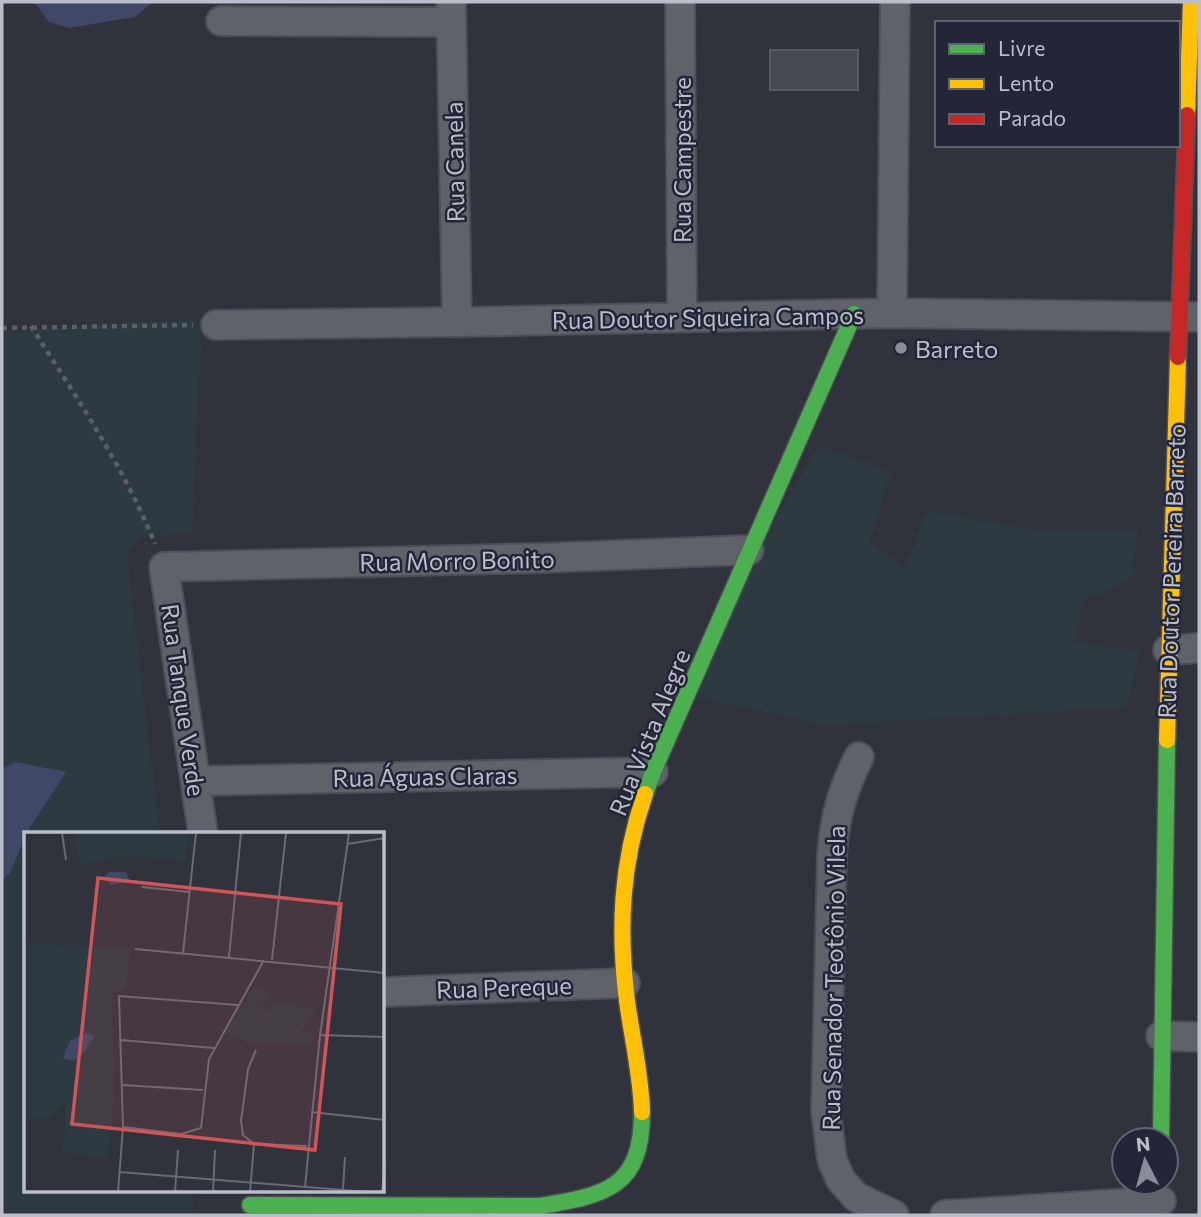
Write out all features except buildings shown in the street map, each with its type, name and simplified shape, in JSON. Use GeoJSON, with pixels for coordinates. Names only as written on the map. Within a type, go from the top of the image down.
{"type":"FeatureCollection","features":[{"type":"Feature","properties":{"kind":"street","name":"Rua Campestre"},"geometry":{"type":"LineString","coordinates":[[680,2],[682,317]]}},
{"type":"Feature","properties":{"kind":"street"},"geometry":{"type":"LineString","coordinates":[[892,313],[895,2]]}},
{"type":"Feature","properties":{"kind":"street","name":"Rua Doutor Pereira Barreto"},"geometry":{"type":"LineString","coordinates":[[1161,1126],[1168,650],[1189,317],[1191,2]]}},
{"type":"Feature","properties":{"kind":"street"},"geometry":{"type":"LineString","coordinates":[[221,21],[451,12]]}},
{"type":"Feature","properties":{"kind":"street","name":"Rua Canela"},"geometry":{"type":"LineString","coordinates":[[451,12],[457,322]]}},
{"type":"Feature","properties":{"kind":"street","name":"Rua Doutor Siqueira Campos"},"geometry":{"type":"LineString","coordinates":[[216,325],[892,313],[1189,317]]}},
{"type":"Feature","properties":{"kind":"street","name":"Rua Vista Alegre"},"geometry":{"type":"LineString","coordinates":[[249,1204],[540,1206],[582,1199],[614,1189],[632,1166],[640,1137],[642,1111],[625,983],[623,904],[625,864],[634,826],[653,772],[854,314]]}},
{"type":"Feature","properties":{"kind":"street","name":"Rua Morro Bonito"},"geometry":{"type":"LineString","coordinates":[[164,567],[749,550]]}},
{"type":"Feature","properties":{"kind":"street","name":"Rua Tanque Verde"},"geometry":{"type":"LineString","coordinates":[[164,567],[203,832]]}},
{"type":"Feature","properties":{"kind":"street"},"geometry":{"type":"LineString","coordinates":[[1168,650],[1199,648]]}},
{"type":"Feature","properties":{"kind":"street","name":"Rua Senador Teotônio Vilela"},"geometry":{"type":"LineString","coordinates":[[859,757],[845,785],[835,817],[826,1112],[832,1160],[841,1180],[856,1197],[894,1215]]}},
{"type":"Feature","properties":{"kind":"street","name":"Rua Águas Claras"},"geometry":{"type":"LineString","coordinates":[[196,780],[653,772]]}},
{"type":"Feature","properties":{"kind":"street","name":"Rua Pereque"},"geometry":{"type":"LineString","coordinates":[[385,992],[625,983]]}},
{"type":"Feature","properties":{"kind":"street"},"geometry":{"type":"LineString","coordinates":[[1161,1036],[1199,1037]]}},
{"type":"Feature","properties":{"kind":"street"},"geometry":{"type":"LineString","coordinates":[[945,1215],[1161,1199]]}},
{"type":"Feature","properties":{"kind":"path"},"geometry":{"type":"LineString","coordinates":[[2,327],[216,325]]}},
{"type":"Feature","properties":{"kind":"path"},"geometry":{"type":"LineString","coordinates":[[32,326],[106,446],[146,523],[164,567]]}},
{"type":"Feature","properties":{"kind":"shaded area"},"geometry":{"type":"Polygon","coordinates":[[[202,318],[192,533],[142,537],[127,555],[160,832],[24,832],[24,1192],[193,1192],[193,1215],[2,1215],[2,332],[202,318]]]}},
{"type":"Feature","properties":{"kind":"shaded area"},"geometry":{"type":"Polygon","coordinates":[[[819,446],[891,471],[870,542],[905,569],[927,511],[1046,532],[1138,530],[1131,578],[1084,601],[1074,643],[1140,651],[1127,707],[826,725],[696,697],[752,559],[819,446]]]}},
{"type":"Feature","properties":{"kind":"water"},"geometry":{"type":"Polygon","coordinates":[[[34,2],[153,2],[135,17],[69,28],[49,22],[34,2]]]}},
{"type":"Feature","properties":{"kind":"water"},"geometry":{"type":"Polygon","coordinates":[[[15,762],[66,772],[28,832],[24,832],[24,840],[9,874],[2,880],[2,769],[15,762]]]}},
{"type":"Feature","properties":{"kind":"traffic: fast"},"geometry":{"type":"LineString","coordinates":[[645,794],[854,314]]}},
{"type":"Feature","properties":{"kind":"traffic: fast"},"geometry":{"type":"LineString","coordinates":[[1161,1126],[1167,740]]}},
{"type":"Feature","properties":{"kind":"traffic: fast"},"geometry":{"type":"LineString","coordinates":[[250,1205],[540,1206],[583,1198],[601,1192],[627,1173],[635,1158],[640,1138],[642,1112]]}},
{"type":"Feature","properties":{"kind":"traffic: slow"},"geometry":{"type":"LineString","coordinates":[[1187,115],[1191,2]]}},
{"type":"Feature","properties":{"kind":"traffic: slow"},"geometry":{"type":"LineString","coordinates":[[1167,740],[1178,357]]}},
{"type":"Feature","properties":{"kind":"traffic: slow"},"geometry":{"type":"LineString","coordinates":[[642,1112],[624,974],[622,922],[626,871],[645,794]]}},
{"type":"Feature","properties":{"kind":"traffic: jam"},"geometry":{"type":"LineString","coordinates":[[1178,357],[1187,115]]}},
{"type":"Feature","properties":{"kind":"place","name":"Barreto"},"geometry":{"type":"Point","coordinates":[901,348]}}]}
